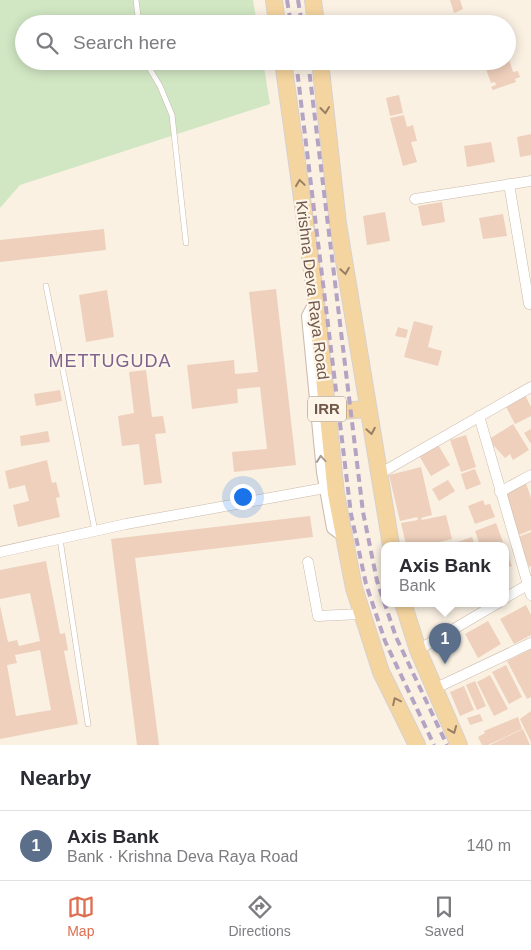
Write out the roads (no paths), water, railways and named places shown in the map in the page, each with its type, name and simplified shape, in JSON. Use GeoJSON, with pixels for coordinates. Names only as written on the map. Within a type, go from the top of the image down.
{"type":"FeatureCollection","features":[{"type":"Feature","properties":{"kind":"main road"},"geometry":{"type":"LineString","coordinates":[[274,0],[276,15]]}},
{"type":"Feature","properties":{"kind":"main road"},"geometry":{"type":"LineString","coordinates":[[313,0],[315,15]]}},
{"type":"Feature","properties":{"kind":"main road","name":"Krishna Deva Raya Road"},"geometry":{"type":"LineString","coordinates":[[284,70],[316,301],[336,494],[354,588],[381,672],[417,745]]}},
{"type":"Feature","properties":{"kind":"main road","name":"Krishna Deva Raya Road"},"geometry":{"type":"LineString","coordinates":[[321,70],[338,224],[390,542]]}},
{"type":"Feature","properties":{"kind":"main road"},"geometry":{"type":"LineString","coordinates":[[327,412],[367,409]]}},
{"type":"Feature","properties":{"kind":"main road"},"geometry":{"type":"LineString","coordinates":[[405,607],[418,650],[459,745]]}},
{"type":"Feature","properties":{"kind":"street"},"geometry":{"type":"LineString","coordinates":[[415,199],[531,181]]}},
{"type":"Feature","properties":{"kind":"street"},"geometry":{"type":"LineString","coordinates":[[509,184],[530,304]]}},
{"type":"Feature","properties":{"kind":"street"},"geometry":{"type":"LineString","coordinates":[[316,301],[308,316],[325,488],[333,528],[344,536]]}},
{"type":"Feature","properties":{"kind":"street"},"geometry":{"type":"LineString","coordinates":[[378,474],[531,387]]}},
{"type":"Feature","properties":{"kind":"street"},"geometry":{"type":"LineString","coordinates":[[478,416],[530,588],[509,596]]}},
{"type":"Feature","properties":{"kind":"street"},"geometry":{"type":"LineString","coordinates":[[500,492],[531,475]]}},
{"type":"Feature","properties":{"kind":"street"},"geometry":{"type":"LineString","coordinates":[[0,552],[325,488]]}},
{"type":"Feature","properties":{"kind":"street"},"geometry":{"type":"LineString","coordinates":[[308,562],[318,616],[361,614]]}},
{"type":"Feature","properties":{"kind":"street"},"geometry":{"type":"LineString","coordinates":[[418,650],[491,607]]}},
{"type":"Feature","properties":{"kind":"street"},"geometry":{"type":"LineString","coordinates":[[436,688],[531,644]]}},
{"type":"Feature","properties":{"kind":"lane"},"geometry":{"type":"LineString","coordinates":[[136,0],[138,15]]}},
{"type":"Feature","properties":{"kind":"lane"},"geometry":{"type":"LineString","coordinates":[[150,70],[160,86],[172,115],[186,243]]}},
{"type":"Feature","properties":{"kind":"lane"},"geometry":{"type":"LineString","coordinates":[[46,286],[95,532]]}},
{"type":"Feature","properties":{"kind":"lane"},"geometry":{"type":"LineString","coordinates":[[60,539],[88,724]]}},
{"type":"Feature","properties":{"kind":"railway"},"geometry":{"type":"LineString","coordinates":[[287,0],[290,15]]}},
{"type":"Feature","properties":{"kind":"railway"},"geometry":{"type":"LineString","coordinates":[[298,0],[300,15]]}},
{"type":"Feature","properties":{"kind":"railway"},"geometry":{"type":"LineString","coordinates":[[297,70],[351,514],[366,584],[385,641],[434,745]]}},
{"type":"Feature","properties":{"kind":"railway"},"geometry":{"type":"LineString","coordinates":[[309,70],[363,512],[381,593]]}},
{"type":"Feature","properties":{"kind":"railway"},"geometry":{"type":"LineString","coordinates":[[386,607],[396,637],[447,745]]}},
{"type":"Feature","properties":{"kind":"place","name":"Axis Bank"},"geometry":{"type":"Point","coordinates":[445,664]}},
{"type":"Feature","properties":{"kind":"district","name":"METTUGUDA"},"geometry":{"type":"Point","coordinates":[110,361]}}]}
